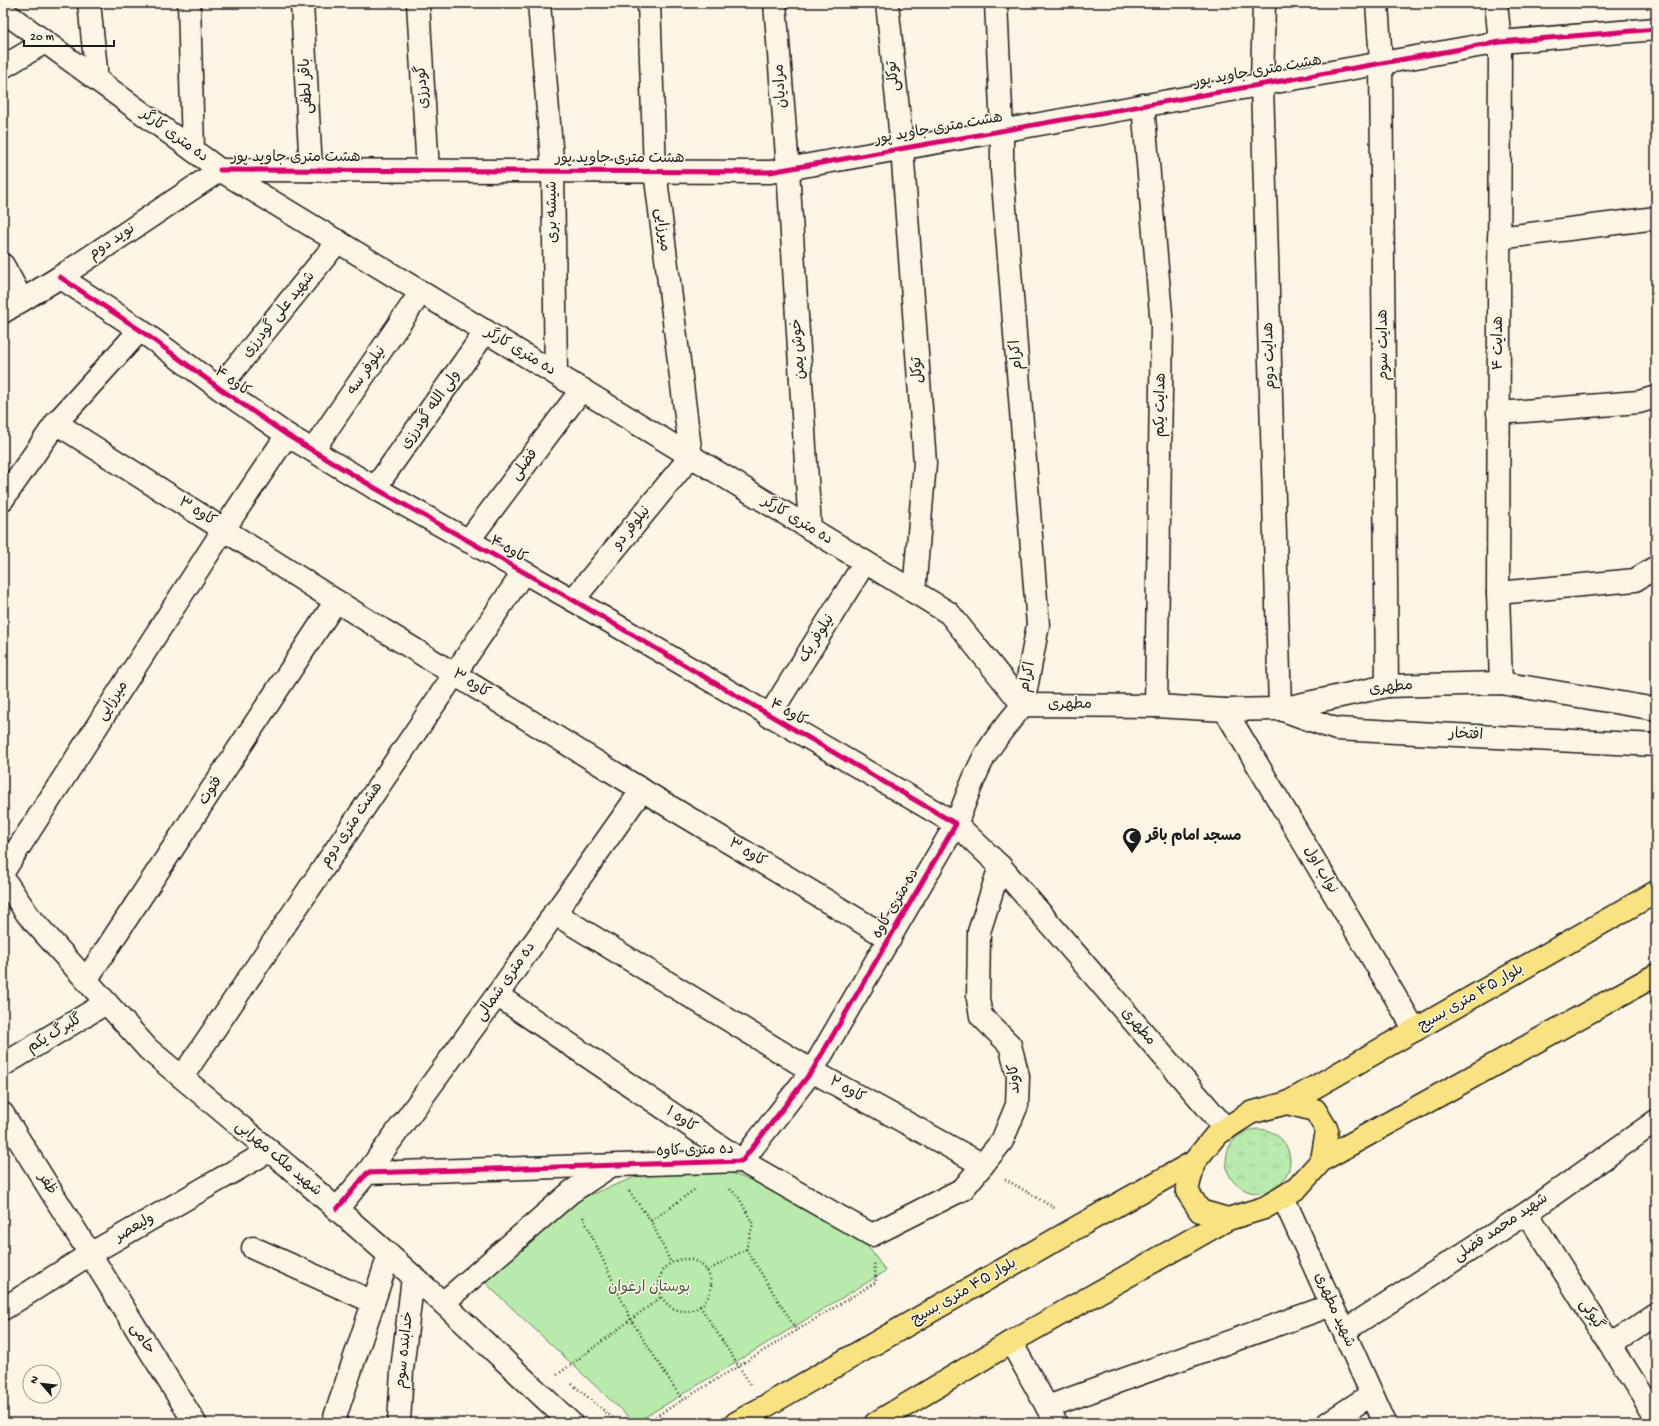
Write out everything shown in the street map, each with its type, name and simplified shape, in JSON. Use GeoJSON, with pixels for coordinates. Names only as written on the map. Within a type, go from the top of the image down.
{"type":"FeatureCollection","features":[{"type":"Feature","properties":{"kind":"main road","name":"بلوار ۴۵ متری بسیج"},"geometry":{"type":"LineString","coordinates":[[1287,1103],[1656,892]]}},
{"type":"Feature","properties":{"kind":"main road"},"geometry":{"type":"LineString","coordinates":[[876,1423],[1011,1342],[1228,1219],[1264,1208],[1297,1188],[1322,1160],[1656,975]]}},
{"type":"Feature","properties":{"kind":"main road"},"geometry":{"type":"LineString","coordinates":[[1228,1219],[1200,1211],[1188,1191],[1194,1162],[1216,1135],[1250,1113],[1287,1103],[1315,1110],[1327,1130],[1322,1160]]}},
{"type":"Feature","properties":{"kind":"main road","name":"بلوار ۴۵ متری بسیج"},"geometry":{"type":"LineString","coordinates":[[736,1423],[1081,1225],[1194,1162]]}},
{"type":"Feature","properties":{"kind":"street"},"geometry":{"type":"LineString","coordinates":[[89,3],[96,79]]}},
{"type":"Feature","properties":{"kind":"street"},"geometry":{"type":"LineString","coordinates":[[189,3],[194,150]]}},
{"type":"Feature","properties":{"kind":"street","name":"باقر لطفی"},"geometry":{"type":"LineString","coordinates":[[302,3],[311,170]]}},
{"type":"Feature","properties":{"kind":"street","name":"گودرزی"},"geometry":{"type":"LineString","coordinates":[[418,3],[428,170]]}},
{"type":"Feature","properties":{"kind":"street","name":"شیشه بری"},"geometry":{"type":"LineString","coordinates":[[539,3],[553,171],[556,374]]}},
{"type":"Feature","properties":{"kind":"street","name":"میرزایی"},"geometry":{"type":"LineString","coordinates":[[649,3],[655,172],[691,456]]}},
{"type":"Feature","properties":{"kind":"street","name":"مرادیان"},"geometry":{"type":"LineString","coordinates":[[775,3],[788,169]]}},
{"type":"Feature","properties":{"kind":"street","name":"توکلی"},"geometry":{"type":"LineString","coordinates":[[887,3],[902,148]]}},
{"type":"Feature","properties":{"kind":"street","name":"اکرام"},"geometry":{"type":"LineString","coordinates":[[996,3],[1002,130],[1002,170],[1038,625],[1023,705]]}},
{"type":"Feature","properties":{"kind":"street","name":"هدایت دوم"},"geometry":{"type":"LineString","coordinates":[[1264,3],[1262,84],[1280,709]]}},
{"type":"Feature","properties":{"kind":"street","name":"هدایت سوم"},"geometry":{"type":"LineString","coordinates":[[1377,3],[1381,62],[1387,686]]}},
{"type":"Feature","properties":{"kind":"street","name":"هدایت ۴"},"geometry":{"type":"LineString","coordinates":[[1496,3],[1500,42],[1498,592],[1501,684]]}},
{"type":"Feature","properties":{"kind":"street","name":"ده متری کارگر"},"geometry":{"type":"LineString","coordinates":[[3,11],[220,170],[949,613],[1023,705]]}},
{"type":"Feature","properties":{"kind":"street","name":"هشت متری جاوید پور"},"geometry":{"type":"LineString","coordinates":[[220,170],[770,172],[1500,42],[1656,29]]}},
{"type":"Feature","properties":{"kind":"street"},"geometry":{"type":"LineString","coordinates":[[3,67],[45,42]]}},
{"type":"Feature","properties":{"kind":"street","name":"هدایت یکم"},"geometry":{"type":"LineString","coordinates":[[1143,105],[1162,326],[1156,706]]}},
{"type":"Feature","properties":{"kind":"street","name":"توکل"},"geometry":{"type":"LineString","coordinates":[[902,148],[925,464],[914,592]]}},
{"type":"Feature","properties":{"kind":"street","name":"خوش یمن"},"geometry":{"type":"LineString","coordinates":[[788,169],[810,529]]}},
{"type":"Feature","properties":{"kind":"street","name":"نوید دوم"},"geometry":{"type":"LineString","coordinates":[[3,312],[60,277],[220,170]]}},
{"type":"Feature","properties":{"kind":"street"},"geometry":{"type":"LineString","coordinates":[[1499,238],[1656,218]]}},
{"type":"Feature","properties":{"kind":"street","name":"شهید علی گودرزی"},"geometry":{"type":"LineString","coordinates":[[219,388],[338,241]]}},
{"type":"Feature","properties":{"kind":"street"},"geometry":{"type":"LineString","coordinates":[[3,265],[22,300]]}},
{"type":"Feature","properties":{"kind":"street","name":"کاوه ۴"},"geometry":{"type":"LineString","coordinates":[[60,277],[140,330],[219,388],[287,435],[956,824]]}},
{"type":"Feature","properties":{"kind":"street","name":"نیلوفر سه"},"geometry":{"type":"LineString","coordinates":[[312,450],[421,292]]}},
{"type":"Feature","properties":{"kind":"street"},"geometry":{"type":"LineString","coordinates":[[3,499],[56,423],[140,330]]}},
{"type":"Feature","properties":{"kind":"street","name":"ولی الله گودرزی"},"geometry":{"type":"LineString","coordinates":[[376,488],[486,331]]}},
{"type":"Feature","properties":{"kind":"street","name":"فضلی"},"geometry":{"type":"LineString","coordinates":[[468,541],[582,389]]}},
{"type":"Feature","properties":{"kind":"street"},"geometry":{"type":"LineString","coordinates":[[1498,413],[1639,402],[1656,397]]}},
{"type":"Feature","properties":{"kind":"street","name":"کاوه ۳"},"geometry":{"type":"LineString","coordinates":[[56,423],[336,601],[642,790],[890,940]]}},
{"type":"Feature","properties":{"kind":"street","name":"میرزایی"},"geometry":{"type":"LineString","coordinates":[[3,872],[224,529],[287,435]]}},
{"type":"Feature","properties":{"kind":"street","name":"نیلوفر دو"},"geometry":{"type":"LineString","coordinates":[[572,600],[691,456]]}},
{"type":"Feature","properties":{"kind":"street","name":"نیلوفر یک"},"geometry":{"type":"LineString","coordinates":[[769,716],[865,562]]}},
{"type":"Feature","properties":{"kind":"street"},"geometry":{"type":"LineString","coordinates":[[1498,592],[1634,580],[1656,566]]}},
{"type":"Feature","properties":{"kind":"street","name":"هشت متری دوم"},"geometry":{"type":"LineString","coordinates":[[182,1077],[523,573]]}},
{"type":"Feature","properties":{"kind":"street","name":"فتوت"},"geometry":{"type":"LineString","coordinates":[[86,980],[336,601]]}},
{"type":"Feature","properties":{"kind":"street","name":"مطهری"},"geometry":{"type":"LineString","coordinates":[[1023,705],[1156,706],[1225,710],[1280,709],[1387,686],[1501,684],[1656,709]]}},
{"type":"Feature","properties":{"kind":"street"},"geometry":{"type":"LineString","coordinates":[[956,824],[986,754],[1003,729],[1023,705]]}},
{"type":"Feature","properties":{"kind":"street","name":"افتخار"},"geometry":{"type":"LineString","coordinates":[[1280,709],[1336,728],[1656,746]]}},
{"type":"Feature","properties":{"kind":"street","name":"نواب اول"},"geometry":{"type":"LineString","coordinates":[[1225,710],[1415,1030]]}},
{"type":"Feature","properties":{"kind":"street","name":"ده متری شمالی"},"geometry":{"type":"LineString","coordinates":[[367,1173],[497,995],[642,790]]}},
{"type":"Feature","properties":{"kind":"street","name":"مطهری"},"geometry":{"type":"LineString","coordinates":[[956,824],[1000,866],[1226,1129]]}},
{"type":"Feature","properties":{"kind":"street","name":"ده متری کاوه"},"geometry":{"type":"LineString","coordinates":[[367,1173],[742,1162],[812,1071],[890,940],[956,824]]}},
{"type":"Feature","properties":{"kind":"street","name":"کاوند"},"geometry":{"type":"LineString","coordinates":[[872,1235],[963,1189],[1002,1141],[1016,1105],[1018,1076],[1010,1045],[981,1016],[978,999],[979,932],[1000,866]]}},
{"type":"Feature","properties":{"kind":"street","name":"شهید ملک مهرابی"},"geometry":{"type":"LineString","coordinates":[[3,878],[28,915],[148,1049],[337,1209],[443,1303],[571,1423]]}},
{"type":"Feature","properties":{"kind":"street","name":"کاوه ۲"},"geometry":{"type":"LineString","coordinates":[[554,914],[812,1071],[983,1165]]}},
{"type":"Feature","properties":{"kind":"street","name":"کاوه ۱"},"geometry":{"type":"LineString","coordinates":[[497,995],[742,1162],[872,1235]]}},
{"type":"Feature","properties":{"kind":"street","name":"گلبرگ یکم"},"geometry":{"type":"LineString","coordinates":[[3,1065],[106,1003]]}},
{"type":"Feature","properties":{"kind":"street","name":"ظفر"},"geometry":{"type":"LineString","coordinates":[[3,1114],[90,1254]]}},
{"type":"Feature","properties":{"kind":"street","name":"شهید محمد فضلی"},"geometry":{"type":"LineString","coordinates":[[1344,1331],[1527,1213],[1656,1121]]}},
{"type":"Feature","properties":{"kind":"street","name":"ولیعصر"},"geometry":{"type":"LineString","coordinates":[[3,1309],[90,1254],[269,1151]]}},
{"type":"Feature","properties":{"kind":"street"},"geometry":{"type":"LineString","coordinates":[[443,1303],[571,1192],[610,1167]]}},
{"type":"Feature","properties":{"kind":"street"},"geometry":{"type":"LineString","coordinates":[[337,1209],[367,1173]]}},
{"type":"Feature","properties":{"kind":"street","name":"شهید مطهری"},"geometry":{"type":"LineString","coordinates":[[1283,1197],[1385,1423]]}},
{"type":"Feature","properties":{"kind":"street","name":"گیوکی"},"geometry":{"type":"LineString","coordinates":[[1527,1213],[1656,1416]]}},
{"type":"Feature","properties":{"kind":"street"},"geometry":{"type":"LineString","coordinates":[[253,1248],[373,1302]]}},
{"type":"Feature","properties":{"kind":"street","name":"حامی"},"geometry":{"type":"LineString","coordinates":[[90,1254],[195,1423]]}},
{"type":"Feature","properties":{"kind":"street"},"geometry":{"type":"LineString","coordinates":[[333,1423],[389,1255]]}},
{"type":"Feature","properties":{"kind":"street","name":"خدابنده سوم"},"geometry":{"type":"LineString","coordinates":[[399,1423],[402,1370],[413,1277]]}},
{"type":"Feature","properties":{"kind":"street"},"geometry":{"type":"LineString","coordinates":[[1011,1342],[1052,1415],[1332,1305]]}},
{"type":"Feature","properties":{"kind":"street"},"geometry":{"type":"LineString","coordinates":[[1610,1345],[1656,1315]]}},
{"type":"Feature","properties":{"kind":"street"},"geometry":{"type":"LineString","coordinates":[[1328,1423],[1372,1394]]}},
{"type":"Feature","properties":{"kind":"path"},"geometry":{"type":"LineString","coordinates":[[707,1271],[746,1249],[753,1224],[738,1196],[721,1181],[742,1162]]}},
{"type":"Feature","properties":{"kind":"path"},"geometry":{"type":"LineString","coordinates":[[983,1165],[1081,1225]]}},
{"type":"Feature","properties":{"kind":"path"},"geometry":{"type":"LineString","coordinates":[[610,1167],[651,1221],[671,1263]]}},
{"type":"Feature","properties":{"kind":"path"},"geometry":{"type":"LineString","coordinates":[[651,1221],[699,1186]]}},
{"type":"Feature","properties":{"kind":"path"},"geometry":{"type":"LineString","coordinates":[[571,1192],[631,1320],[683,1401]]}},
{"type":"Feature","properties":{"kind":"path"},"geometry":{"type":"LineString","coordinates":[[645,1423],[876,1282],[872,1235]]}},
{"type":"Feature","properties":{"kind":"path"},"geometry":{"type":"LineString","coordinates":[[746,1249],[797,1331]]}},
{"type":"Feature","properties":{"kind":"path"},"geometry":{"type":"LineString","coordinates":[[684,1258],[701,1264],[707,1271],[710,1279],[710,1287],[708,1296],[700,1306],[690,1311],[681,1311],[666,1304],[661,1297],[659,1280],[662,1271],[671,1263],[684,1258]]}},
{"type":"Feature","properties":{"kind":"path"},"geometry":{"type":"LineString","coordinates":[[536,1391],[661,1297]]}},
{"type":"Feature","properties":{"kind":"path"},"geometry":{"type":"LineString","coordinates":[[700,1306],[764,1406]]}},
{"type":"Feature","properties":{"kind":"path"},"geometry":{"type":"LineString","coordinates":[[559,1374],[565,1379]]}},
{"type":"Feature","properties":{"kind":"path"},"geometry":{"type":"LineString","coordinates":[[571,1384],[619,1423]]}},
{"type":"Feature","properties":{"kind":"green space"},"geometry":{"type":"Polygon","coordinates":[[[1258,1129],[1270,1131],[1281,1138],[1288,1149],[1290,1161],[1288,1173],[1281,1184],[1270,1191],[1258,1193],[1246,1191],[1235,1184],[1228,1173],[1226,1161],[1228,1149],[1235,1138],[1246,1131],[1258,1129]]]}},
{"type":"Feature","properties":{"kind":"green space","name":"بوستان ارغوان"},"geometry":{"type":"Polygon","coordinates":[[[728,1172],[783,1192],[860,1236],[886,1271],[635,1423],[481,1279],[582,1198],[643,1174],[728,1172]]]}},
{"type":"Feature","properties":{"kind":"cycle path"},"geometry":{"type":"LineString","coordinates":[[220,170],[770,172],[1500,42],[1656,29]]}},
{"type":"Feature","properties":{"kind":"cycle path"},"geometry":{"type":"LineString","coordinates":[[60,277],[140,330],[219,388],[287,435],[375,488],[573,600],[956,824],[812,1071],[742,1161],[367,1173],[337,1209]]}},
{"type":"Feature","properties":{"kind":"place","name":"مسجد امام باقر"},"geometry":{"type":"Point","coordinates":[1132,854]}}]}
